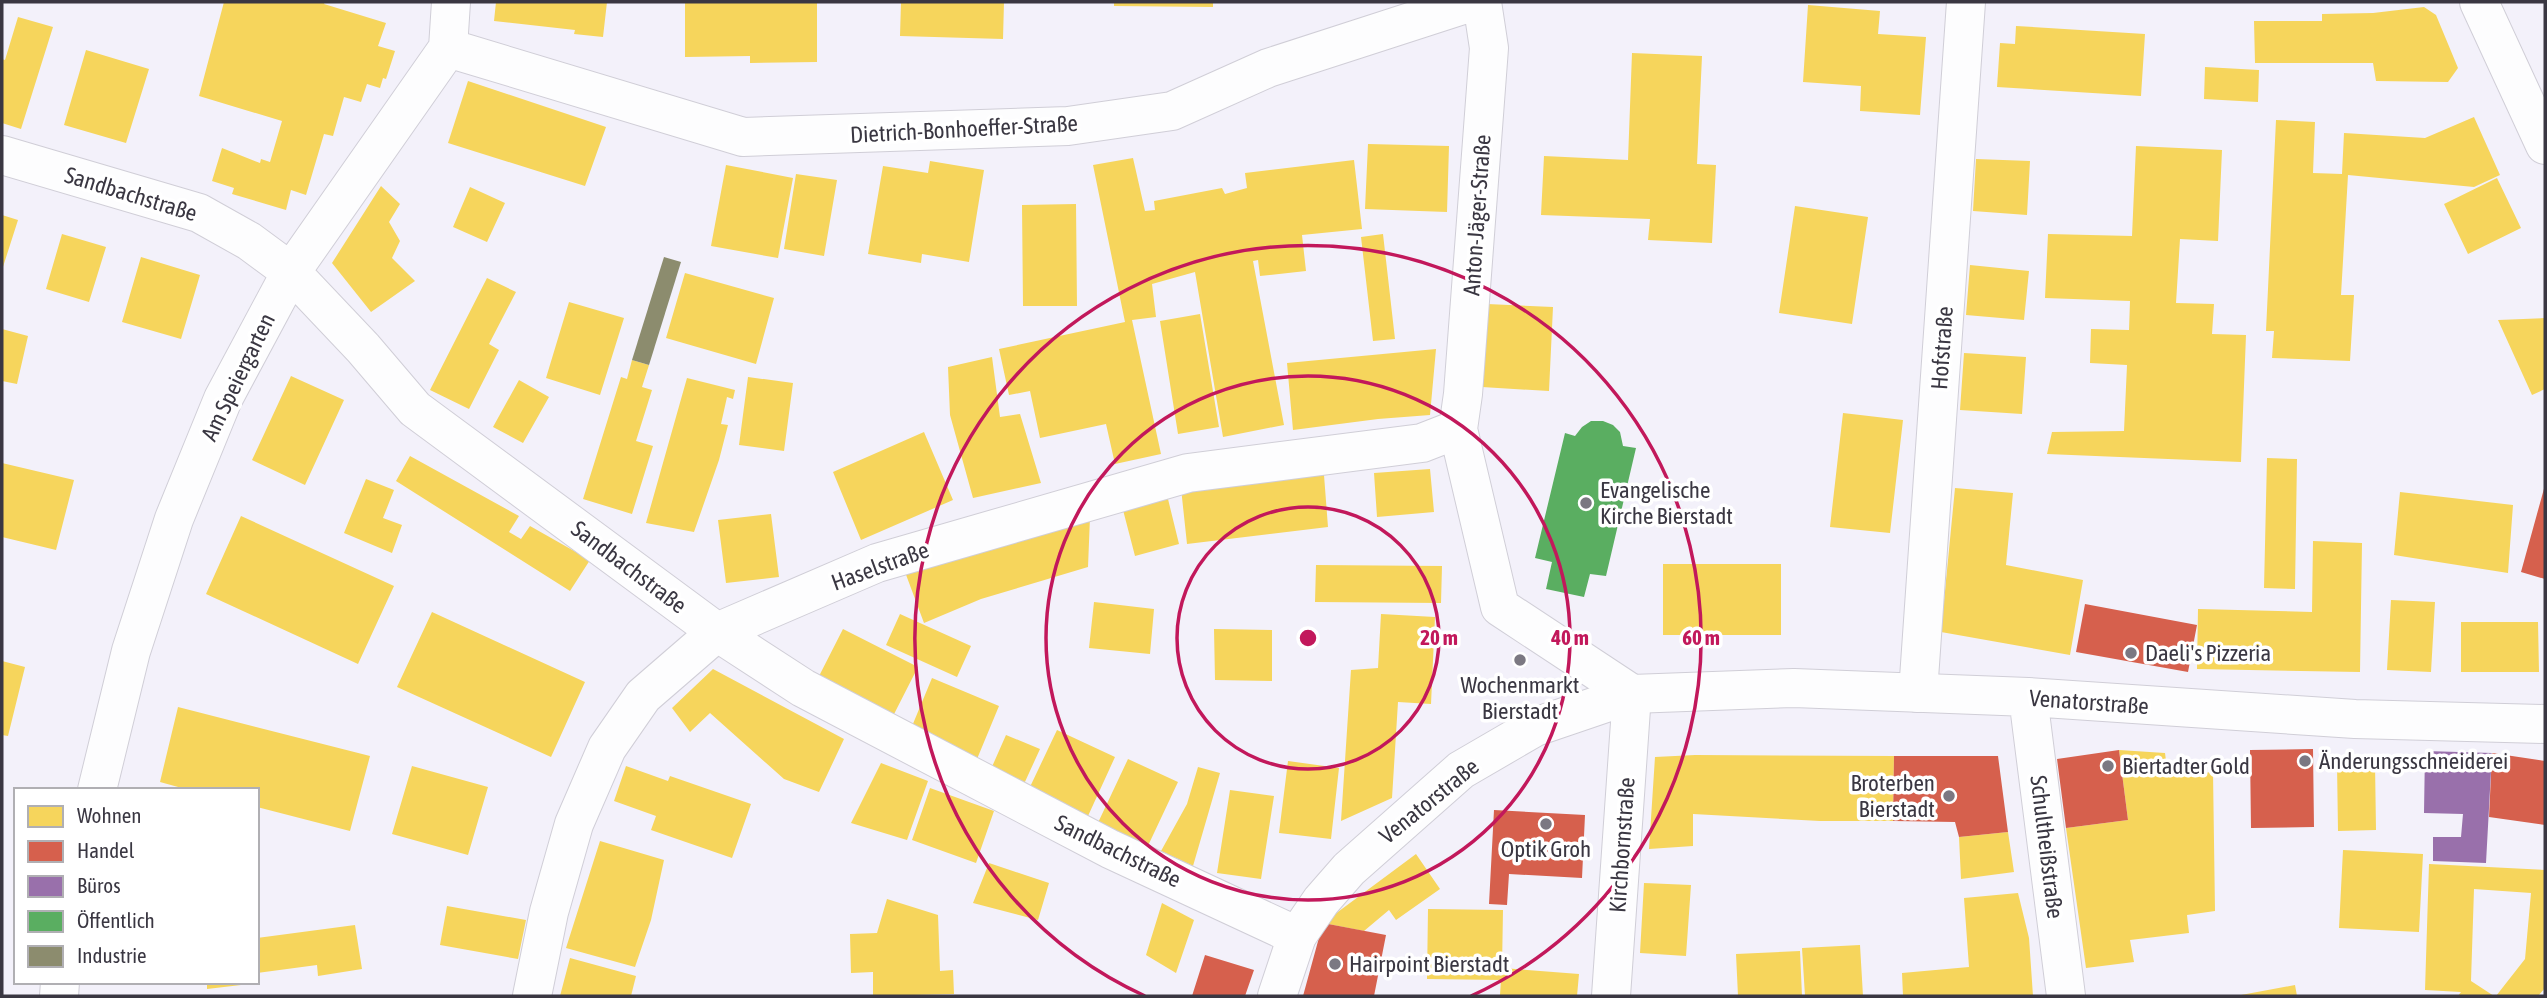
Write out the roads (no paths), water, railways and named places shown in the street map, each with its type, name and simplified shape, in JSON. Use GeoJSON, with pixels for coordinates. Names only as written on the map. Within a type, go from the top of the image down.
{"type":"FeatureCollection","features":[{"type":"Feature","properties":{"kind":"street"},"geometry":{"type":"LineString","coordinates":[[448,48],[451,2]]}},
{"type":"Feature","properties":{"kind":"street","name":"Dietrich-Bonhoeffer-Straße"},"geometry":{"type":"LineString","coordinates":[[448,48],[743,137],[1068,126],[1172,111],[1268,68],[1472,2]]}},
{"type":"Feature","properties":{"kind":"street","name":"Anton-Jäger-Straße"},"geometry":{"type":"LineString","coordinates":[[1458,429],[1463,394],[1489,48],[1482,2]]}},
{"type":"Feature","properties":{"kind":"street","name":"Hofstraße"},"geometry":{"type":"LineString","coordinates":[[1918,693],[1966,2]]}},
{"type":"Feature","properties":{"kind":"street"},"geometry":{"type":"LineString","coordinates":[[2479,2],[2545,145]]}},
{"type":"Feature","properties":{"kind":"street","name":"Am Speiergarten"},"geometry":{"type":"LineString","coordinates":[[97,788],[131,651],[174,519],[223,399],[291,272],[448,48]]}},
{"type":"Feature","properties":{"kind":"street","name":"Sandbachstraße"},"geometry":{"type":"LineString","coordinates":[[2,155],[199,213],[249,241],[291,272],[363,348],[415,409],[717,632],[803,688],[1110,849],[1297,936]]}},
{"type":"Feature","properties":{"kind":"street"},"geometry":{"type":"LineString","coordinates":[[1458,429],[1500,607],[1632,694]]}},
{"type":"Feature","properties":{"kind":"street","name":"Haselstraße"},"geometry":{"type":"LineString","coordinates":[[532,996],[549,912],[574,824],[607,748],[643,696],[717,632],[877,563],[1188,472],[1422,443],[1458,429]]}},
{"type":"Feature","properties":{"kind":"street","name":"Venatorstraße"},"geometry":{"type":"LineString","coordinates":[[1277,996],[1297,936],[1321,901],[1349,869],[1461,770],[1535,727],[1632,694],[1794,688],[2028,697],[2355,719],[2545,724]]}},
{"type":"Feature","properties":{"kind":"street","name":"Kirchbornstraße"},"geometry":{"type":"LineString","coordinates":[[1611,996],[1632,694]]}},
{"type":"Feature","properties":{"kind":"street","name":"Schultheißstraße"},"geometry":{"type":"LineString","coordinates":[[2028,697],[2066,996]]}},
{"type":"Feature","properties":{"kind":"place","name":"Evangelische Kirche Bierstadt"},"geometry":{"type":"Point","coordinates":[1586,503]}},
{"type":"Feature","properties":{"kind":"place","name":"Daeli's Pizzeria"},"geometry":{"type":"Point","coordinates":[2131,653]}},
{"type":"Feature","properties":{"kind":"place","name":"Wochenmarkt Bierstadt"},"geometry":{"type":"Point","coordinates":[1520,660]}},
{"type":"Feature","properties":{"kind":"place","name":"Änderungsschneiderei"},"geometry":{"type":"Point","coordinates":[2305,761]}},
{"type":"Feature","properties":{"kind":"place","name":"Biertadter Gold"},"geometry":{"type":"Point","coordinates":[2108,766]}},
{"type":"Feature","properties":{"kind":"place","name":"Broterben Bierstadt"},"geometry":{"type":"Point","coordinates":[1949,796]}},
{"type":"Feature","properties":{"kind":"place","name":"Optik Groh"},"geometry":{"type":"Point","coordinates":[1546,824]}},
{"type":"Feature","properties":{"kind":"place","name":"Hairpoint Bierstadt"},"geometry":{"type":"Point","coordinates":[1335,964]}}]}
